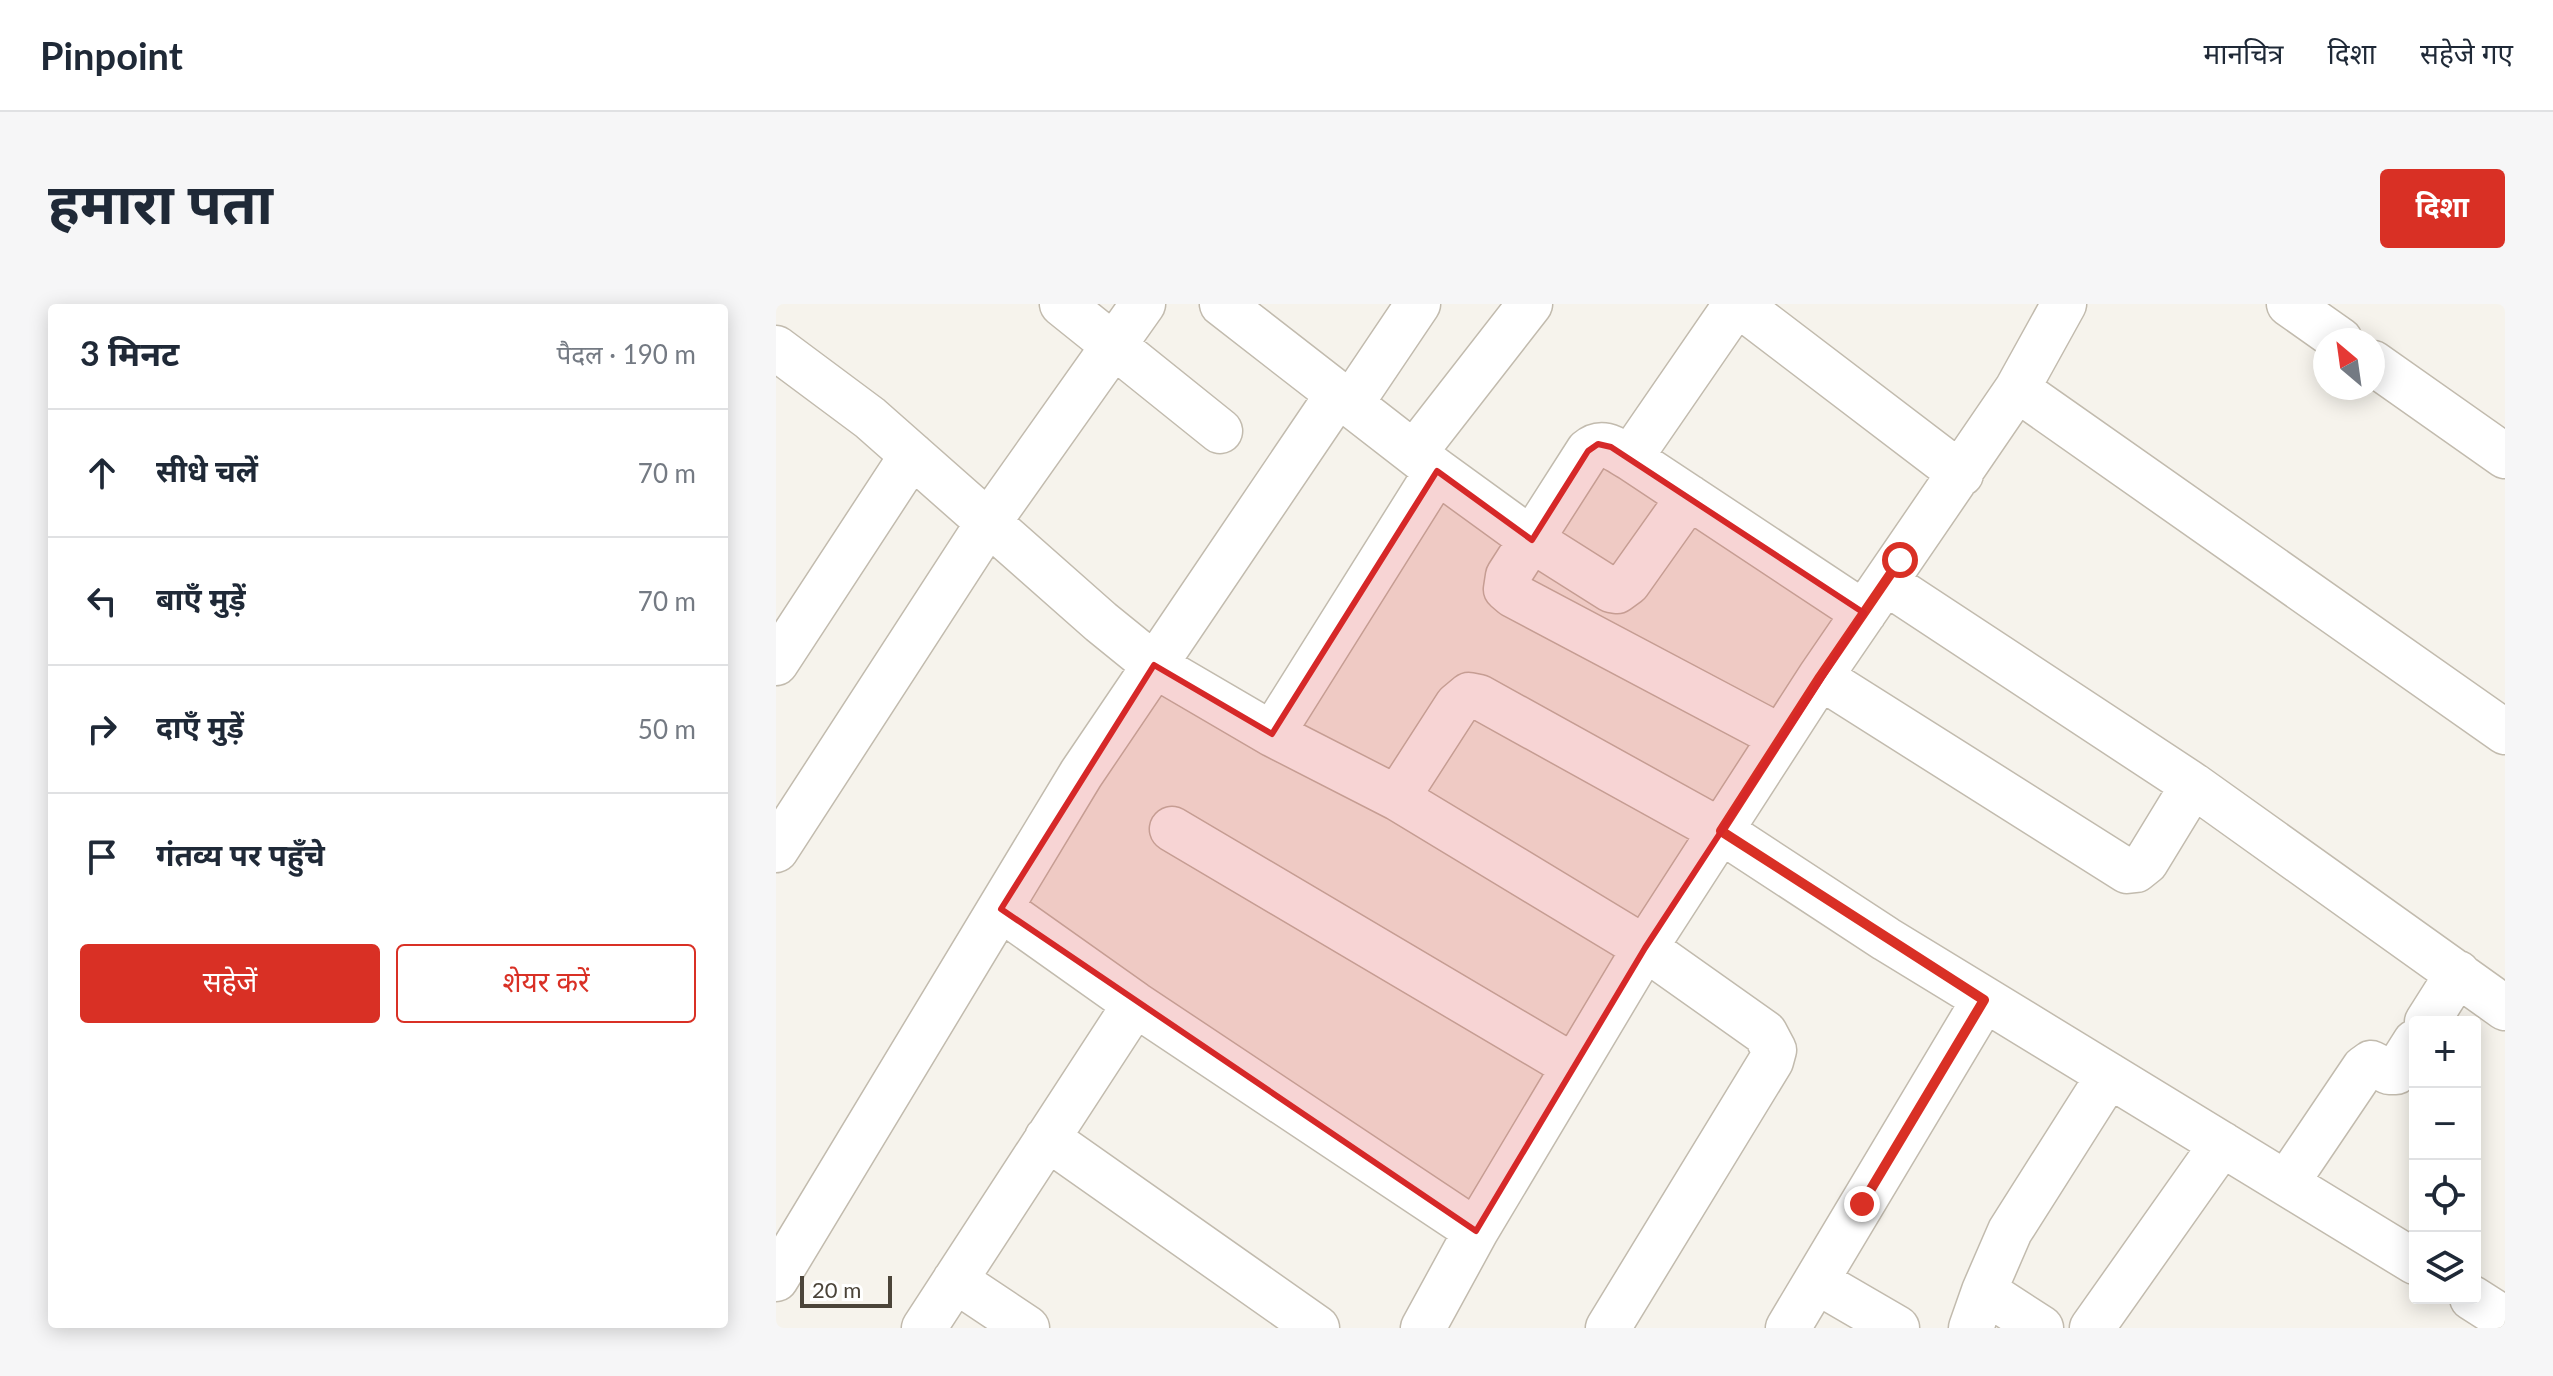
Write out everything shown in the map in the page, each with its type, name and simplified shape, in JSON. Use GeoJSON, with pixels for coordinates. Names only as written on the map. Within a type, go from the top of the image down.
{"type":"FeatureCollection","features":[{"type":"Feature","properties":{"kind":"street"},"geometry":{"type":"LineString","coordinates":[[1062,304],[1220,431]]}},
{"type":"Feature","properties":{"kind":"street"},"geometry":{"type":"LineString","coordinates":[[776,850],[988,523],[1143,304]]}},
{"type":"Feature","properties":{"kind":"street"},"geometry":{"type":"LineString","coordinates":[[1222,304],[1425,462],[1532,540],[1604,587],[1617,591],[1628,583],[1689,497]]}},
{"type":"Feature","properties":{"kind":"street"},"geometry":{"type":"LineString","coordinates":[[776,1279],[1081,774],[1154,665],[1344,399],[1418,304]]}},
{"type":"Feature","properties":{"kind":"street"},"geometry":{"type":"LineString","coordinates":[[1272,734],[1425,462],[1530,304]]}},
{"type":"Feature","properties":{"kind":"street"},"geometry":{"type":"LineString","coordinates":[[1630,458],[1737,304],[1961,474]]}},
{"type":"Feature","properties":{"kind":"street"},"geometry":{"type":"LineString","coordinates":[[1423,1328],[1476,1231],[1645,948],[1820,677],[2017,389],[2064,304]]}},
{"type":"Feature","properties":{"kind":"street"},"geometry":{"type":"LineString","coordinates":[[2289,304],[2323,328]]}},
{"type":"Feature","properties":{"kind":"street"},"geometry":{"type":"LineString","coordinates":[[776,348],[870,418],[1154,665],[1272,734],[1397,798],[1645,948],[1759,1028],[1772,1042],[1774,1050],[1771,1061],[1608,1328]]}},
{"type":"Feature","properties":{"kind":"street"},"geometry":{"type":"LineString","coordinates":[[2385,371],[2505,456]]}},
{"type":"Feature","properties":{"kind":"street"},"geometry":{"type":"LineString","coordinates":[[2017,389],[2505,732]]}},
{"type":"Feature","properties":{"kind":"street"},"geometry":{"type":"LineString","coordinates":[[1781,737],[1506,589],[1505,583],[1593,446],[1604,444],[1630,458],[1689,497],[1875,598],[2193,785],[2505,1008]]}},
{"type":"Feature","properties":{"kind":"street"},"geometry":{"type":"LineString","coordinates":[[776,663],[912,455]]}},
{"type":"Feature","properties":{"kind":"street"},"geometry":{"type":"LineString","coordinates":[[1820,677],[2127,871],[2136,870],[2146,862],[2193,785]]}},
{"type":"Feature","properties":{"kind":"street"},"geometry":{"type":"LineString","coordinates":[[1397,798],[1457,705],[1469,695],[1479,697],[1721,831],[1984,1000],[2409,1258]]}},
{"type":"Feature","properties":{"kind":"street"},"geometry":{"type":"LineString","coordinates":[[1172,829],[1573,1066]]}},
{"type":"Feature","properties":{"kind":"street"},"geometry":{"type":"LineString","coordinates":[[1001,909],[1135,1004],[1476,1231]]}},
{"type":"Feature","properties":{"kind":"street"},"geometry":{"type":"LineString","coordinates":[[2431,1016],[2458,973]]}},
{"type":"Feature","properties":{"kind":"street"},"geometry":{"type":"LineString","coordinates":[[1788,1328],[1984,1000]]}},
{"type":"Feature","properties":{"kind":"street"},"geometry":{"type":"LineString","coordinates":[[924,1328],[1135,1004]]}},
{"type":"Feature","properties":{"kind":"street"},"geometry":{"type":"LineString","coordinates":[[2287,1182],[2364,1068],[2371,1063],[2396,1072],[2409,1051]]}},
{"type":"Feature","properties":{"kind":"street"},"geometry":{"type":"LineString","coordinates":[[2041,1328],[1978,1309],[2010,1231],[2109,1075]]}},
{"type":"Feature","properties":{"kind":"street"},"geometry":{"type":"LineString","coordinates":[[1047,1138],[1317,1328]]}},
{"type":"Feature","properties":{"kind":"street"},"geometry":{"type":"LineString","coordinates":[[2092,1328],[2222,1144]]}},
{"type":"Feature","properties":{"kind":"street"},"geometry":{"type":"LineString","coordinates":[[955,1280],[1027,1328]]}},
{"type":"Feature","properties":{"kind":"street"},"geometry":{"type":"LineString","coordinates":[[1816,1281],[1897,1328]]}},
{"type":"Feature","properties":{"kind":"highlighted area"},"geometry":{"type":"Polygon","coordinates":[[[1598,444],[1611,447],[1864,613],[1645,948],[1476,1231],[1001,909],[1154,665],[1272,734],[1437,471],[1532,540],[1588,451],[1598,444]]]}},
{"type":"Feature","properties":{"kind":"route"},"geometry":{"type":"LineString","coordinates":[[1862,1204],[1984,1000],[1721,831],[1900,560]]}}]}
